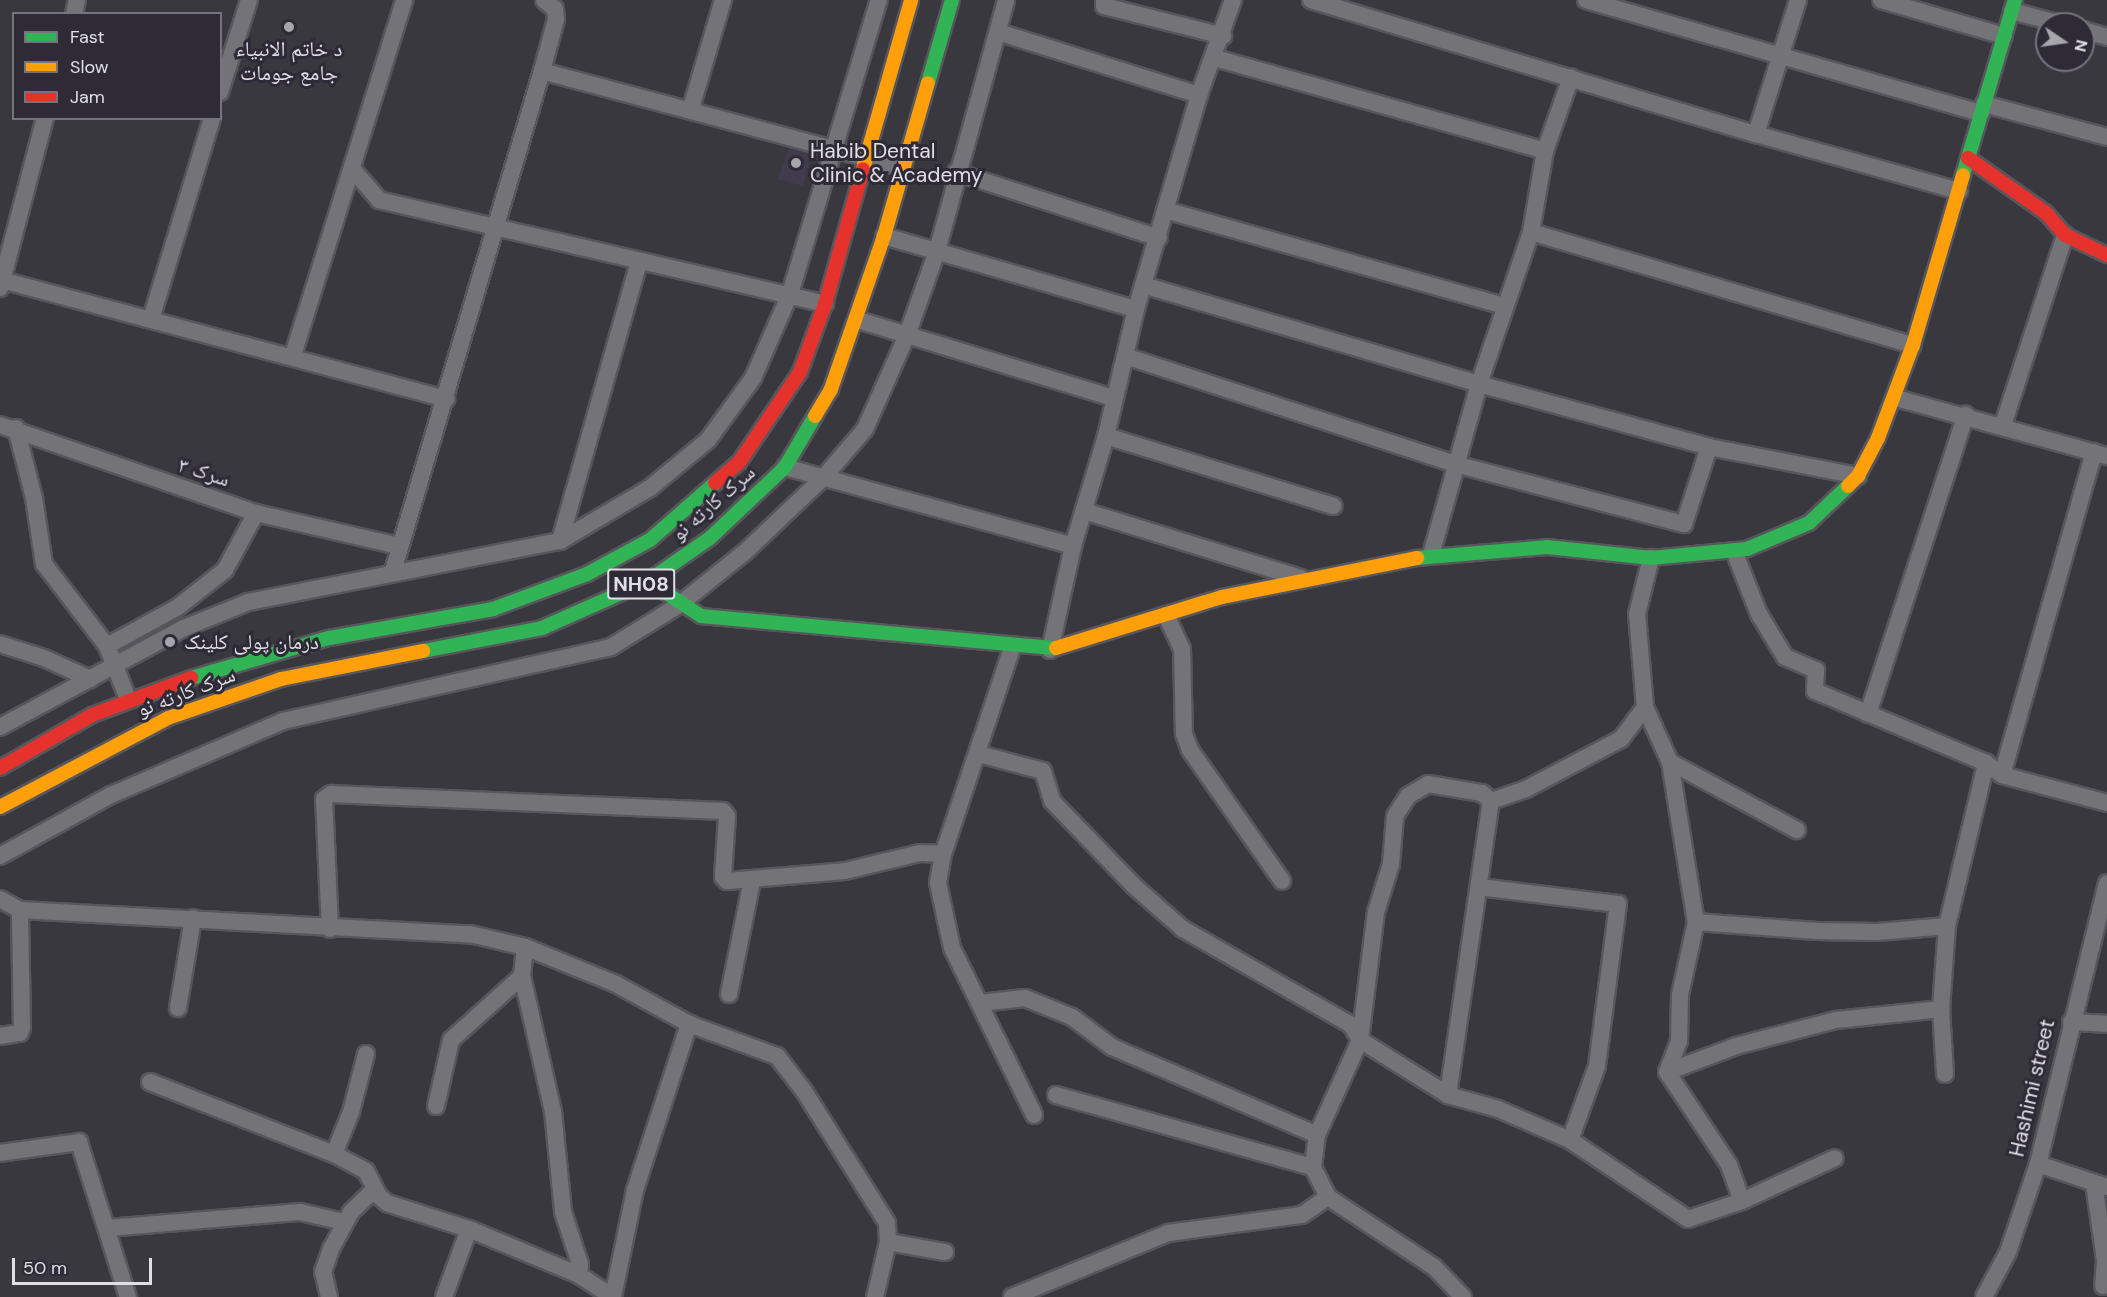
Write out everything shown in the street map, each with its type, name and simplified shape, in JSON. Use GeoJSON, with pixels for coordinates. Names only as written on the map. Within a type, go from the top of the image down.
{"type":"FeatureCollection","features":[{"type":"Feature","properties":{"kind":"main road","name":"سرک کارته نو"},"geometry":{"type":"LineString","coordinates":[[0,768],[92,715],[128,699],[227,665],[329,638],[493,609],[587,574],[650,540],[740,461],[800,372],[825,304],[911,0]]}},
{"type":"Feature","properties":{"kind":"main road","name":"سرک کارته نو"},"geometry":{"type":"LineString","coordinates":[[0,806],[168,718],[281,679],[542,628],[648,581],[710,538],[785,466],[831,389],[858,320],[952,0]]}},
{"type":"Feature","properties":{"kind":"main road"},"geometry":{"type":"LineString","coordinates":[[648,581],[679,605],[701,616],[1050,650],[1301,578],[1431,555],[1547,547],[1651,558],[1734,551],[1809,523],[1858,476],[1896,398],[2013,5]]}},
{"type":"Feature","properties":{"kind":"main road"},"geometry":{"type":"LineString","coordinates":[[1968,158],[2046,213],[2065,235],[2107,255]]}},
{"type":"Feature","properties":{"kind":"street"},"geometry":{"type":"LineString","coordinates":[[222,86],[249,0]]}},
{"type":"Feature","properties":{"kind":"street"},"geometry":{"type":"LineString","coordinates":[[293,355],[354,171],[404,0]]}},
{"type":"Feature","properties":{"kind":"street"},"geometry":{"type":"LineString","coordinates":[[393,571],[498,229],[556,19],[555,9],[544,0]]}},
{"type":"Feature","properties":{"kind":"street"},"geometry":{"type":"LineString","coordinates":[[691,108],[723,0]]}},
{"type":"Feature","properties":{"kind":"street"},"geometry":{"type":"LineString","coordinates":[[0,727],[184,628],[248,603],[393,571],[560,541],[650,488],[708,440],[753,378],[790,294],[879,0]]}},
{"type":"Feature","properties":{"kind":"street"},"geometry":{"type":"LineString","coordinates":[[0,856],[111,795],[284,721],[611,647],[679,605],[745,552],[824,477],[865,429],[907,335],[937,251],[956,172],[1006,0]]}},
{"type":"Feature","properties":{"kind":"street"},"geometry":{"type":"LineString","coordinates":[[1104,0],[1104,6],[1223,36]]}},
{"type":"Feature","properties":{"kind":"street"},"geometry":{"type":"LineString","coordinates":[[1050,650],[1073,546],[1106,436],[1113,398],[1136,309],[1159,238],[1199,95],[1223,36],[1233,0]]}},
{"type":"Feature","properties":{"kind":"street"},"geometry":{"type":"LineString","coordinates":[[1311,0],[1756,134],[1959,191]]}},
{"type":"Feature","properties":{"kind":"street"},"geometry":{"type":"LineString","coordinates":[[1586,0],[1779,55],[1982,109],[2107,137]]}},
{"type":"Feature","properties":{"kind":"street"},"geometry":{"type":"LineString","coordinates":[[1756,134],[1798,0]]}},
{"type":"Feature","properties":{"kind":"street"},"geometry":{"type":"LineString","coordinates":[[1881,0],[2004,36]]}},
{"type":"Feature","properties":{"kind":"street"},"geometry":{"type":"LineString","coordinates":[[2013,5],[2035,14]]}},
{"type":"Feature","properties":{"kind":"street"},"geometry":{"type":"LineString","coordinates":[[998,32],[1199,95]]}},
{"type":"Feature","properties":{"kind":"street"},"geometry":{"type":"LineString","coordinates":[[1215,58],[1545,151]]}},
{"type":"Feature","properties":{"kind":"street"},"geometry":{"type":"LineString","coordinates":[[542,71],[691,108],[903,168]]}},
{"type":"Feature","properties":{"kind":"street"},"geometry":{"type":"LineString","coordinates":[[1431,555],[1479,384],[1531,231],[1545,151],[1571,77]]}},
{"type":"Feature","properties":{"kind":"street"},"geometry":{"type":"LineString","coordinates":[[44,120],[1,284],[293,355],[446,399]]}},
{"type":"Feature","properties":{"kind":"street"},"geometry":{"type":"LineString","coordinates":[[151,319],[211,120]]}},
{"type":"Feature","properties":{"kind":"street"},"geometry":{"type":"LineString","coordinates":[[354,171],[379,200],[825,304]]}},
{"type":"Feature","properties":{"kind":"street"},"geometry":{"type":"LineString","coordinates":[[956,172],[1159,238]]}},
{"type":"Feature","properties":{"kind":"street"},"geometry":{"type":"LineString","coordinates":[[1165,210],[1504,306]]}},
{"type":"Feature","properties":{"kind":"street"},"geometry":{"type":"LineString","coordinates":[[1531,231],[1913,345]]}},
{"type":"Feature","properties":{"kind":"street"},"geometry":{"type":"LineString","coordinates":[[2003,425],[2065,235]]}},
{"type":"Feature","properties":{"kind":"street"},"geometry":{"type":"LineString","coordinates":[[884,236],[1136,309]]}},
{"type":"Feature","properties":{"kind":"street"},"geometry":{"type":"LineString","coordinates":[[560,541],[639,261]]}},
{"type":"Feature","properties":{"kind":"street"},"geometry":{"type":"LineString","coordinates":[[1143,285],[1479,384],[1709,447],[1858,476]]}},
{"type":"Feature","properties":{"kind":"street"},"geometry":{"type":"LineString","coordinates":[[858,320],[1113,398]]}},
{"type":"Feature","properties":{"kind":"street"},"geometry":{"type":"LineString","coordinates":[[1125,356],[1455,464],[1684,524],[1709,447]]}},
{"type":"Feature","properties":{"kind":"street"},"geometry":{"type":"LineString","coordinates":[[1896,398],[2003,425],[2101,454],[2002,776]]}},
{"type":"Feature","properties":{"kind":"street"},"geometry":{"type":"LineString","coordinates":[[1868,714],[1966,415]]}},
{"type":"Feature","properties":{"kind":"street"},"geometry":{"type":"LineString","coordinates":[[8,427],[34,498],[44,564],[107,646],[128,699]]}},
{"type":"Feature","properties":{"kind":"street","name":"سرک ۳"},"geometry":{"type":"LineString","coordinates":[[8,427],[256,513],[399,546]]}},
{"type":"Feature","properties":{"kind":"street"},"geometry":{"type":"LineString","coordinates":[[1106,436],[1333,506]]}},
{"type":"Feature","properties":{"kind":"street"},"geometry":{"type":"LineString","coordinates":[[785,466],[1073,546]]}},
{"type":"Feature","properties":{"kind":"street"},"geometry":{"type":"LineString","coordinates":[[1084,511],[1301,578]]}},
{"type":"Feature","properties":{"kind":"street"},"geometry":{"type":"LineString","coordinates":[[107,646],[178,607],[225,570],[256,513]]}},
{"type":"Feature","properties":{"kind":"street"},"geometry":{"type":"LineString","coordinates":[[1734,551],[1759,614],[1785,657],[1816,670],[1815,691],[1986,764],[2002,776],[2107,803]]}},
{"type":"Feature","properties":{"kind":"street"},"geometry":{"type":"LineString","coordinates":[[1651,558],[1637,614],[1645,707],[1670,762],[1696,922],[1680,995],[1679,1041],[1667,1072]]}},
{"type":"Feature","properties":{"kind":"street"},"geometry":{"type":"LineString","coordinates":[[1166,615],[1182,649],[1184,734],[1190,750],[1282,881]]}},
{"type":"Feature","properties":{"kind":"street"},"geometry":{"type":"LineString","coordinates":[[0,644],[44,658],[90,679]]}},
{"type":"Feature","properties":{"kind":"street"},"geometry":{"type":"LineString","coordinates":[[1012,648],[979,754],[943,854],[938,883],[952,948],[1034,1115]]}},
{"type":"Feature","properties":{"kind":"street"},"geometry":{"type":"LineString","coordinates":[[1491,801],[1526,789],[1569,764],[1606,750],[1621,739],[1645,707]]}},
{"type":"Feature","properties":{"kind":"street"},"geometry":{"type":"LineString","coordinates":[[979,754],[1043,771],[1052,801],[1134,886],[1183,929],[1351,1025],[1360,1040],[1448,1095],[1498,1108],[1570,1140],[1688,1219],[1742,1201],[1835,1158]]}},
{"type":"Feature","properties":{"kind":"street"},"geometry":{"type":"LineString","coordinates":[[1670,762],[1797,830]]}},
{"type":"Feature","properties":{"kind":"street"},"geometry":{"type":"LineString","coordinates":[[1945,1074],[1941,1009],[1947,926],[1986,764]]}},
{"type":"Feature","properties":{"kind":"street"},"geometry":{"type":"LineString","coordinates":[[1463,1297],[1434,1267],[1328,1197],[1313,1167],[1317,1135],[1360,1040],[1376,912],[1391,864],[1395,816],[1408,796],[1428,784],[1482,793],[1491,801]]}},
{"type":"Feature","properties":{"kind":"street"},"geometry":{"type":"LineString","coordinates":[[330,929],[324,799],[331,794],[723,811],[727,816],[724,880],[752,881],[845,871],[920,853],[943,854]]}},
{"type":"Feature","properties":{"kind":"street"},"geometry":{"type":"LineString","coordinates":[[1448,1095],[1491,801]]}},
{"type":"Feature","properties":{"kind":"street"},"geometry":{"type":"LineString","coordinates":[[729,994],[752,881]]}},
{"type":"Feature","properties":{"kind":"street","name":"Hashimi street"},"geometry":{"type":"LineString","coordinates":[[1984,1297],[2008,1252],[2038,1164],[2071,1022],[2107,883]]}},
{"type":"Feature","properties":{"kind":"street"},"geometry":{"type":"LineString","coordinates":[[1479,887],[1618,904],[1597,1066],[1570,1140]]}},
{"type":"Feature","properties":{"kind":"street"},"geometry":{"type":"LineString","coordinates":[[0,899],[20,910],[193,918],[330,929],[470,934],[525,947],[616,984],[689,1024],[784,1062],[877,1203],[887,1223],[888,1242],[875,1297]]}},
{"type":"Feature","properties":{"kind":"street"},"geometry":{"type":"LineString","coordinates":[[0,1036],[20,1033],[22,1028],[20,910]]}},
{"type":"Feature","properties":{"kind":"street"},"geometry":{"type":"LineString","coordinates":[[178,1008],[193,918]]}},
{"type":"Feature","properties":{"kind":"street"},"geometry":{"type":"LineString","coordinates":[[1696,922],[1816,931],[1876,932],[1947,926]]}},
{"type":"Feature","properties":{"kind":"street"},"geometry":{"type":"LineString","coordinates":[[525,947],[522,976],[553,1111],[563,1212],[580,1264],[579,1275]]}},
{"type":"Feature","properties":{"kind":"street"},"geometry":{"type":"LineString","coordinates":[[436,1106],[451,1040],[522,976]]}},
{"type":"Feature","properties":{"kind":"street"},"geometry":{"type":"LineString","coordinates":[[980,1003],[1025,998],[1072,1017],[1112,1047],[1317,1135]]}},
{"type":"Feature","properties":{"kind":"street"},"geometry":{"type":"LineString","coordinates":[[1667,1072],[1736,1046],[1836,1020],[1941,1009]]}},
{"type":"Feature","properties":{"kind":"street"},"geometry":{"type":"LineString","coordinates":[[2071,1022],[2107,1023]]}},
{"type":"Feature","properties":{"kind":"street"},"geometry":{"type":"LineString","coordinates":[[150,1082],[334,1154],[366,1171],[375,1189],[387,1203],[469,1229],[579,1275],[612,1296],[635,1190],[689,1024]]}},
{"type":"Feature","properties":{"kind":"street"},"geometry":{"type":"LineString","coordinates":[[334,1154],[351,1112],[366,1054]]}},
{"type":"Feature","properties":{"kind":"street"},"geometry":{"type":"LineString","coordinates":[[1667,1072],[1729,1166],[1742,1201]]}},
{"type":"Feature","properties":{"kind":"street"},"geometry":{"type":"LineString","coordinates":[[1056,1095],[1313,1167]]}},
{"type":"Feature","properties":{"kind":"street"},"geometry":{"type":"LineString","coordinates":[[0,1153],[80,1142],[128,1297]]}},
{"type":"Feature","properties":{"kind":"street"},"geometry":{"type":"LineString","coordinates":[[2038,1164],[2101,1185],[2105,1260],[2103,1286]]}},
{"type":"Feature","properties":{"kind":"street"},"geometry":{"type":"LineString","coordinates":[[329,1297],[323,1272],[344,1222],[375,1189]]}},
{"type":"Feature","properties":{"kind":"street"},"geometry":{"type":"LineString","coordinates":[[1012,1297],[1168,1233],[1302,1215],[1328,1197]]}},
{"type":"Feature","properties":{"kind":"street"},"geometry":{"type":"LineString","coordinates":[[108,1228],[300,1212],[344,1222]]}},
{"type":"Feature","properties":{"kind":"street"},"geometry":{"type":"LineString","coordinates":[[444,1297],[469,1229]]}},
{"type":"Feature","properties":{"kind":"street"},"geometry":{"type":"LineString","coordinates":[[888,1242],[945,1252]]}},
{"type":"Feature","properties":{"kind":"shaded area","name":"Habib Dental Clinic & Academy"},"geometry":{"type":"Polygon","coordinates":[[[791,142],[813,147],[803,186],[778,179],[791,142]]]}},
{"type":"Feature","properties":{"kind":"traffic: fast"},"geometry":{"type":"LineString","coordinates":[[928,83],[952,0]]}},
{"type":"Feature","properties":{"kind":"traffic: fast"},"geometry":{"type":"LineString","coordinates":[[1963,175],[2015,0]]}},
{"type":"Feature","properties":{"kind":"traffic: fast"},"geometry":{"type":"LineString","coordinates":[[423,651],[542,628],[648,581],[710,538],[785,467],[815,416]]}},
{"type":"Feature","properties":{"kind":"traffic: fast"},"geometry":{"type":"LineString","coordinates":[[191,678],[329,638],[493,609],[587,574],[650,540],[715,483]]}},
{"type":"Feature","properties":{"kind":"traffic: fast"},"geometry":{"type":"LineString","coordinates":[[1417,558],[1547,547],[1651,558],[1747,549],[1809,523],[1848,486]]}},
{"type":"Feature","properties":{"kind":"traffic: fast"},"geometry":{"type":"LineString","coordinates":[[648,581],[701,616],[1056,648]]}},
{"type":"Feature","properties":{"kind":"traffic: slow"},"geometry":{"type":"LineString","coordinates":[[863,169],[911,0]]}},
{"type":"Feature","properties":{"kind":"traffic: slow"},"geometry":{"type":"LineString","coordinates":[[815,416],[831,389],[884,236],[928,83]]}},
{"type":"Feature","properties":{"kind":"traffic: slow"},"geometry":{"type":"LineString","coordinates":[[1848,486],[1858,476],[1878,438],[1913,345],[1963,175]]}},
{"type":"Feature","properties":{"kind":"traffic: slow"},"geometry":{"type":"LineString","coordinates":[[1056,648],[1222,597],[1417,558]]}},
{"type":"Feature","properties":{"kind":"traffic: slow"},"geometry":{"type":"LineString","coordinates":[[0,807],[168,718],[281,679],[423,651]]}},
{"type":"Feature","properties":{"kind":"traffic: jam"},"geometry":{"type":"LineString","coordinates":[[1968,158],[2046,213],[2065,235],[2107,255]]}},
{"type":"Feature","properties":{"kind":"traffic: jam"},"geometry":{"type":"LineString","coordinates":[[715,483],[740,461],[800,372],[825,304],[863,169]]}},
{"type":"Feature","properties":{"kind":"traffic: jam"},"geometry":{"type":"LineString","coordinates":[[0,768],[92,715],[191,678]]}},
{"type":"Feature","properties":{"kind":"place","name":"د خاتم الانبیاء جامع جومات"},"geometry":{"type":"Point","coordinates":[289,27]}},
{"type":"Feature","properties":{"kind":"place","name":"Habib Dental Clinic & Academy"},"geometry":{"type":"Point","coordinates":[796,163]}},
{"type":"Feature","properties":{"kind":"place","name":"درمان پولی کلینک"},"geometry":{"type":"Point","coordinates":[170,642]}}]}
